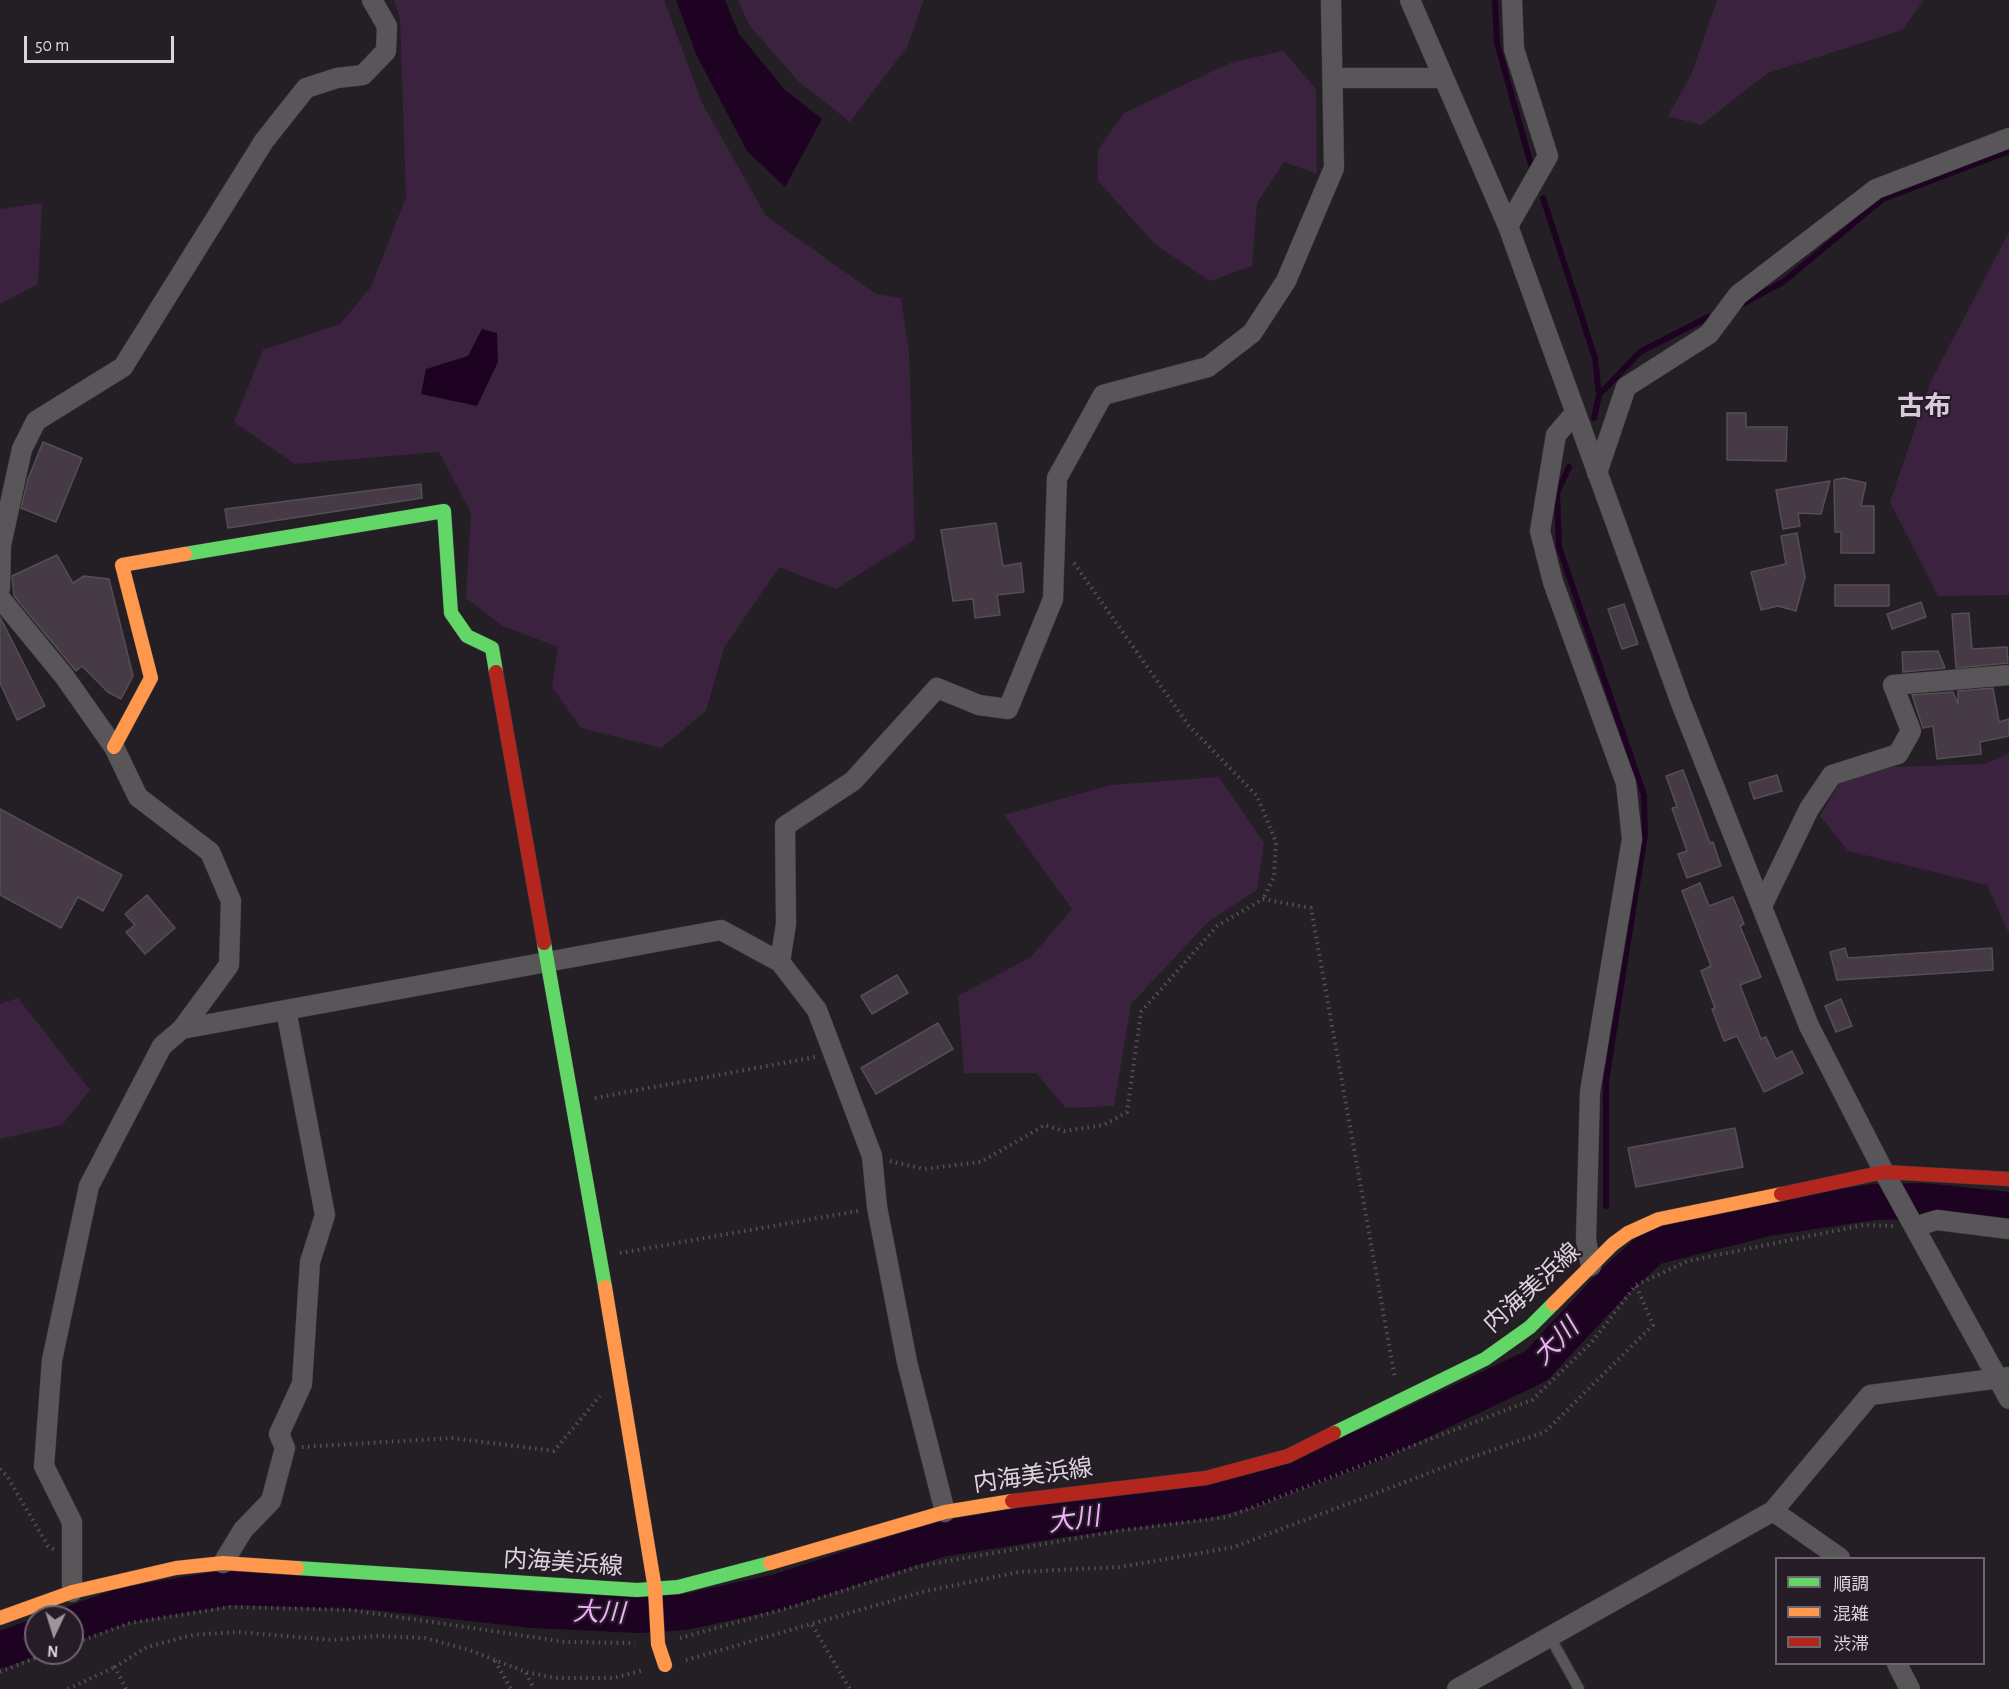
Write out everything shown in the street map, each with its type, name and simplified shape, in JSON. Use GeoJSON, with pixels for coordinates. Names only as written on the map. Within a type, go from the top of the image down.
{"type":"FeatureCollection","features":[{"type":"Feature","properties":{"kind":"main road"},"geometry":{"type":"LineString","coordinates":[[114,747],[151,678],[122,565],[444,511],[451,613],[467,636],[492,648],[546,964],[620,1372],[655,1589],[658,1644],[665,1665]]}},
{"type":"Feature","properties":{"kind":"main road","name":"内海美浜線"},"geometry":{"type":"LineString","coordinates":[[0,1618],[72,1592],[176,1569],[223,1563],[637,1590],[655,1589],[731,1575],[945,1512],[992,1503],[1206,1478],[1288,1456],[1494,1353],[1530,1327],[1628,1233],[1659,1219],[1888,1180],[2009,1179]]}},
{"type":"Feature","properties":{"kind":"street"},"geometry":{"type":"LineString","coordinates":[[0,588],[4,534],[22,449],[36,421],[123,367],[264,141],[306,88],[337,78],[363,75],[386,51],[387,26],[372,0]]}},
{"type":"Feature","properties":{"kind":"street"},"geometry":{"type":"LineString","coordinates":[[780,962],[786,924],[785,826],[853,781],[937,688],[979,705],[1008,709],[1053,599],[1052,549],[1057,478],[1103,395],[1208,367],[1252,333],[1286,281],[1334,168],[1331,0]]}},
{"type":"Feature","properties":{"kind":"street"},"geometry":{"type":"LineString","coordinates":[[1410,0],[1508,226],[1682,703],[1809,1026],[1888,1180],[2003,1378],[2009,1399]]}},
{"type":"Feature","properties":{"kind":"street"},"geometry":{"type":"LineString","coordinates":[[1508,226],[1548,156],[1514,49],[1512,0]]}},
{"type":"Feature","properties":{"kind":"street"},"geometry":{"type":"LineString","coordinates":[[1334,78],[1443,78]]}},
{"type":"Feature","properties":{"kind":"street"},"geometry":{"type":"LineString","coordinates":[[1597,473],[1626,387],[1709,334],[1738,295],[1876,189],[2009,138]]}},
{"type":"Feature","properties":{"kind":"street"},"geometry":{"type":"LineString","coordinates":[[1575,413],[1556,435],[1539,531],[1553,582],[1626,783],[1632,839],[1590,1092],[1586,1240],[1591,1266]]}},
{"type":"Feature","properties":{"kind":"street"},"geometry":{"type":"LineString","coordinates":[[0,598],[64,676],[114,747],[138,797],[210,852],[231,901],[229,965],[182,1029],[162,1046],[89,1186],[52,1360],[44,1466],[72,1522],[72,1592]]}},
{"type":"Feature","properties":{"kind":"street"},"geometry":{"type":"LineString","coordinates":[[1762,906],[1809,809],[1832,775],[1898,754],[1911,731],[1893,685],[2009,675]]}},
{"type":"Feature","properties":{"kind":"street"},"geometry":{"type":"LineString","coordinates":[[182,1029],[546,964],[721,930],[780,962],[817,1010],[872,1156],[877,1208],[907,1362],[945,1512]]}},
{"type":"Feature","properties":{"kind":"street"},"geometry":{"type":"LineString","coordinates":[[223,1563],[243,1530],[271,1501],[285,1448],[279,1434],[302,1384],[309,1262],[325,1215],[286,1010]]}},
{"type":"Feature","properties":{"kind":"street"},"geometry":{"type":"LineString","coordinates":[[1912,1222],[1937,1220],[2009,1228]]}},
{"type":"Feature","properties":{"kind":"street"},"geometry":{"type":"LineString","coordinates":[[1457,1689],[1773,1511],[1870,1395],[2003,1378]]}},
{"type":"Feature","properties":{"kind":"street"},"geometry":{"type":"LineString","coordinates":[[1773,1511],[1839,1557]]}},
{"type":"Feature","properties":{"kind":"street"},"geometry":{"type":"LineString","coordinates":[[1898,1665],[1910,1689]]}},
{"type":"Feature","properties":{"kind":"lane"},"geometry":{"type":"LineString","coordinates":[[1550,1637],[1579,1689]]}},
{"type":"Feature","properties":{"kind":"path"},"geometry":{"type":"LineString","coordinates":[[872,1156],[924,1169],[981,1162],[1045,1125],[1064,1131],[1104,1125],[1127,1112],[1141,1012],[1217,927],[1263,900],[1274,877],[1276,842],[1257,796],[1189,726],[1067,553],[1052,549]]}},
{"type":"Feature","properties":{"kind":"path"},"geometry":{"type":"LineString","coordinates":[[1263,900],[1311,908],[1399,1402]]}},
{"type":"Feature","properties":{"kind":"path"},"geometry":{"type":"LineString","coordinates":[[571,1102],[833,1054]]}},
{"type":"Feature","properties":{"kind":"path"},"geometry":{"type":"LineString","coordinates":[[599,1256],[877,1208]]}},
{"type":"Feature","properties":{"kind":"path"},"geometry":{"type":"LineString","coordinates":[[68,1689],[114,1667],[147,1647],[193,1635],[237,1632],[332,1640],[376,1636],[425,1638],[526,1672],[555,1678],[613,1678],[812,1625],[926,1591],[1019,1572],[1121,1567],[1234,1547],[1458,1462],[1545,1432],[1653,1325],[1636,1285]]}},
{"type":"Feature","properties":{"kind":"path"},"geometry":{"type":"LineString","coordinates":[[285,1448],[452,1438],[554,1451],[620,1372]]}},
{"type":"Feature","properties":{"kind":"path"},"geometry":{"type":"LineString","coordinates":[[0,1470],[7,1476],[48,1546],[71,1558]]}},
{"type":"Feature","properties":{"kind":"path"},"geometry":{"type":"LineString","coordinates":[[812,1625],[850,1689]]}},
{"type":"Feature","properties":{"kind":"path"},"geometry":{"type":"LineString","coordinates":[[495,1660],[511,1689]]}},
{"type":"Feature","properties":{"kind":"path"},"geometry":{"type":"LineString","coordinates":[[0,1672],[24,1662]]}},
{"type":"Feature","properties":{"kind":"path"},"geometry":{"type":"LineString","coordinates":[[114,1667],[126,1689]]}},
{"type":"Feature","properties":{"kind":"path"},"geometry":{"type":"LineString","coordinates":[[526,1672],[534,1689]]}},
{"type":"Feature","properties":{"kind":"shaded area"},"geometry":{"type":"Polygon","coordinates":[[[394,0],[664,0],[702,103],[766,216],[876,294],[901,298],[909,352],[915,539],[836,589],[779,567],[724,648],[706,711],[661,748],[581,728],[552,687],[558,647],[503,626],[466,598],[471,513],[439,452],[295,464],[234,422],[263,350],[340,324],[371,287],[406,197],[400,18],[394,0]]]}},
{"type":"Feature","properties":{"kind":"shaded area"},"geometry":{"type":"Polygon","coordinates":[[[676,0],[725,0],[739,34],[785,90],[822,119],[785,187],[747,151],[696,54],[676,0]]]}},
{"type":"Feature","properties":{"kind":"shaded area"},"geometry":{"type":"Polygon","coordinates":[[[738,0],[924,0],[907,47],[850,122],[798,81],[749,25],[738,0]]]}},
{"type":"Feature","properties":{"kind":"shaded area"},"geometry":{"type":"Polygon","coordinates":[[[1717,0],[1924,0],[1902,30],[1768,73],[1701,125],[1668,116],[1691,75],[1717,0]]]}},
{"type":"Feature","properties":{"kind":"shaded area"},"geometry":{"type":"Polygon","coordinates":[[[1283,51],[1316,89],[1317,174],[1284,162],[1257,203],[1252,266],[1210,281],[1156,245],[1098,181],[1098,150],[1124,113],[1230,63],[1283,51]]]}},
{"type":"Feature","properties":{"kind":"shaded area"},"geometry":{"type":"Polygon","coordinates":[[[42,203],[38,284],[0,304],[0,209],[42,203]]]}},
{"type":"Feature","properties":{"kind":"shaded area"},"geometry":{"type":"Polygon","coordinates":[[[2009,232],[2009,595],[1938,596],[1890,502],[1930,383],[2009,232]]]}},
{"type":"Feature","properties":{"kind":"shaded area"},"geometry":{"type":"Polygon","coordinates":[[[482,329],[497,333],[498,362],[477,406],[421,394],[426,369],[468,356],[482,329]]]}},
{"type":"Feature","properties":{"kind":"shaded area"},"geometry":{"type":"Polygon","coordinates":[[[2009,753],[2009,934],[1987,885],[1848,851],[1820,816],[1840,783],[1892,767],[1985,764],[2009,753]]]}},
{"type":"Feature","properties":{"kind":"shaded area"},"geometry":{"type":"Polygon","coordinates":[[[1219,777],[1264,843],[1257,890],[1209,921],[1131,1004],[1114,1106],[1066,1108],[1036,1073],[964,1073],[958,996],[1031,957],[1072,909],[1004,815],[1111,785],[1219,777]]]}},
{"type":"Feature","properties":{"kind":"shaded area"},"geometry":{"type":"Polygon","coordinates":[[[18,998],[90,1090],[62,1125],[0,1139],[0,1004],[18,998]]]}},
{"type":"Feature","properties":{"kind":"building"},"geometry":{"type":"Polygon","coordinates":[[[1727,413],[1746,413],[1746,427],[1787,427],[1786,461],[1727,460],[1727,413]]]}},
{"type":"Feature","properties":{"kind":"building"},"geometry":{"type":"Polygon","coordinates":[[[43,442],[82,458],[56,522],[21,508],[28,479],[43,442]]]}},
{"type":"Feature","properties":{"kind":"building"},"geometry":{"type":"Polygon","coordinates":[[[1844,478],[1866,483],[1861,506],[1874,506],[1874,553],[1841,553],[1841,532],[1835,532],[1834,480],[1844,478]]]}},
{"type":"Feature","properties":{"kind":"building"},"geometry":{"type":"Polygon","coordinates":[[[1830,481],[1821,514],[1798,513],[1800,526],[1783,529],[1776,490],[1830,481]]]}},
{"type":"Feature","properties":{"kind":"building"},"geometry":{"type":"Polygon","coordinates":[[[421,484],[422,498],[228,528],[225,509],[421,484]]]}},
{"type":"Feature","properties":{"kind":"building"},"geometry":{"type":"Polygon","coordinates":[[[996,523],[1003,566],[1021,563],[1024,592],[997,595],[1000,615],[975,618],[973,599],[953,601],[941,530],[996,523]]]}},
{"type":"Feature","properties":{"kind":"building"},"geometry":{"type":"Polygon","coordinates":[[[1797,533],[1805,577],[1796,611],[1778,606],[1761,610],[1751,572],[1786,564],[1781,536],[1797,533]]]}},
{"type":"Feature","properties":{"kind":"building"},"geometry":{"type":"Polygon","coordinates":[[[57,555],[73,583],[84,576],[109,579],[133,676],[121,699],[108,692],[82,666],[76,671],[14,596],[12,576],[57,555]]]}},
{"type":"Feature","properties":{"kind":"building"},"geometry":{"type":"Polygon","coordinates":[[[1835,585],[1889,585],[1889,606],[1835,606],[1835,585]]]}},
{"type":"Feature","properties":{"kind":"building"},"geometry":{"type":"Polygon","coordinates":[[[1921,602],[1926,617],[1892,629],[1887,614],[1921,602]]]}},
{"type":"Feature","properties":{"kind":"building"},"geometry":{"type":"Polygon","coordinates":[[[1624,604],[1638,644],[1622,649],[1608,609],[1624,604]]]}},
{"type":"Feature","properties":{"kind":"building"},"geometry":{"type":"Polygon","coordinates":[[[1969,613],[1972,649],[2007,647],[2008,663],[1956,668],[1952,614],[1969,613]]]}},
{"type":"Feature","properties":{"kind":"building"},"geometry":{"type":"Polygon","coordinates":[[[0,617],[45,706],[17,720],[0,683],[0,617]]]}},
{"type":"Feature","properties":{"kind":"building"},"geometry":{"type":"Polygon","coordinates":[[[1938,651],[1945,668],[1903,672],[1902,652],[1938,651]]]}},
{"type":"Feature","properties":{"kind":"building"},"geometry":{"type":"Polygon","coordinates":[[[1993,688],[1999,722],[2009,719],[2009,736],[1980,742],[1981,754],[1937,759],[1933,726],[1923,728],[1912,695],[1953,692],[1958,704],[1958,691],[1993,688]]]}},
{"type":"Feature","properties":{"kind":"building"},"geometry":{"type":"Polygon","coordinates":[[[1683,770],[1721,866],[1687,878],[1678,854],[1687,851],[1672,808],[1677,807],[1666,776],[1683,770]]]}},
{"type":"Feature","properties":{"kind":"building"},"geometry":{"type":"Polygon","coordinates":[[[1777,775],[1782,791],[1754,799],[1749,783],[1777,775]]]}},
{"type":"Feature","properties":{"kind":"building"},"geometry":{"type":"Polygon","coordinates":[[[0,809],[122,875],[103,911],[78,897],[61,928],[0,895],[0,809]]]}},
{"type":"Feature","properties":{"kind":"building"},"geometry":{"type":"Polygon","coordinates":[[[1700,883],[1709,906],[1733,897],[1744,924],[1740,926],[1761,977],[1740,985],[1761,1039],[1766,1037],[1776,1059],[1792,1051],[1803,1073],[1764,1092],[1737,1036],[1724,1041],[1712,1009],[1715,1008],[1701,971],[1711,966],[1682,891],[1700,883]]]}},
{"type":"Feature","properties":{"kind":"building"},"geometry":{"type":"Polygon","coordinates":[[[147,895],[175,928],[145,954],[126,932],[135,925],[125,914],[147,895]]]}},
{"type":"Feature","properties":{"kind":"building"},"geometry":{"type":"Polygon","coordinates":[[[1845,948],[1848,958],[1992,948],[1993,970],[1837,980],[1830,952],[1845,948]]]}},
{"type":"Feature","properties":{"kind":"building"},"geometry":{"type":"Polygon","coordinates":[[[897,975],[908,993],[872,1014],[861,996],[897,975]]]}},
{"type":"Feature","properties":{"kind":"building"},"geometry":{"type":"Polygon","coordinates":[[[1841,999],[1852,1026],[1836,1032],[1825,1006],[1841,999]]]}},
{"type":"Feature","properties":{"kind":"building"},"geometry":{"type":"Polygon","coordinates":[[[938,1023],[953,1049],[876,1094],[861,1068],[938,1023]]]}},
{"type":"Feature","properties":{"kind":"building"},"geometry":{"type":"Polygon","coordinates":[[[1735,1128],[1743,1167],[1636,1187],[1628,1148],[1735,1128]]]}},
{"type":"Feature","properties":{"kind":"waterway"},"geometry":{"type":"LineString","coordinates":[[1495,0],[1497,43],[1531,165]]}},
{"type":"Feature","properties":{"kind":"waterway"},"geometry":{"type":"LineString","coordinates":[[1742,304],[1783,282],[1883,199],[2009,151]]}},
{"type":"Feature","properties":{"kind":"waterway"},"geometry":{"type":"LineString","coordinates":[[1543,198],[1595,358],[1599,395],[1594,418]]}},
{"type":"Feature","properties":{"kind":"waterway"},"geometry":{"type":"LineString","coordinates":[[1599,395],[1640,352],[1708,317]]}},
{"type":"Feature","properties":{"kind":"waterway"},"geometry":{"type":"LineString","coordinates":[[1569,467],[1557,493],[1559,547],[1644,795],[1645,834],[1606,1081],[1606,1206]]}},
{"type":"Feature","properties":{"kind":"waterway","name":"大川"},"geometry":{"type":"LineString","coordinates":[[84,1620],[125,1605],[232,1587],[376,1592],[533,1610],[638,1615],[685,1612],[777,1592],[940,1539],[1058,1520],[1204,1501],[1255,1488],[1370,1445],[1536,1366],[1614,1282],[1653,1247],[1768,1218],[1874,1202],[1922,1201],[2009,1210]]}},
{"type":"Feature","properties":{"kind":"waterway","name":"大川"},"geometry":{"type":"LineString","coordinates":[[0,1650],[24,1641]]}},
{"type":"Feature","properties":{"kind":"traffic: fast"},"geometry":{"type":"LineString","coordinates":[[185,554],[444,511],[451,613],[467,636],[492,648],[496,672]]}},
{"type":"Feature","properties":{"kind":"traffic: fast"},"geometry":{"type":"LineString","coordinates":[[544,943],[605,1287]]}},
{"type":"Feature","properties":{"kind":"traffic: fast"},"geometry":{"type":"LineString","coordinates":[[1334,1433],[1485,1359],[1530,1327],[1553,1304]]}},
{"type":"Feature","properties":{"kind":"traffic: fast"},"geometry":{"type":"LineString","coordinates":[[297,1568],[637,1590],[678,1587],[770,1563]]}},
{"type":"Feature","properties":{"kind":"traffic: slow"},"geometry":{"type":"LineString","coordinates":[[114,747],[151,678],[122,565],[185,554]]}},
{"type":"Feature","properties":{"kind":"traffic: slow"},"geometry":{"type":"LineString","coordinates":[[1553,1304],[1613,1244],[1628,1233],[1659,1219],[1781,1194]]}},
{"type":"Feature","properties":{"kind":"traffic: slow"},"geometry":{"type":"LineString","coordinates":[[605,1287],[655,1589],[658,1644],[665,1665]]}},
{"type":"Feature","properties":{"kind":"traffic: slow"},"geometry":{"type":"LineString","coordinates":[[770,1563],[945,1512],[1012,1501]]}},
{"type":"Feature","properties":{"kind":"traffic: slow"},"geometry":{"type":"LineString","coordinates":[[0,1618],[72,1592],[176,1568],[223,1563],[297,1568]]}},
{"type":"Feature","properties":{"kind":"traffic: jam"},"geometry":{"type":"LineString","coordinates":[[496,672],[544,943]]}},
{"type":"Feature","properties":{"kind":"traffic: jam"},"geometry":{"type":"LineString","coordinates":[[1781,1194],[1884,1172],[2009,1179]]}},
{"type":"Feature","properties":{"kind":"traffic: jam"},"geometry":{"type":"LineString","coordinates":[[1012,1501],[1206,1478],[1288,1456],[1334,1433]]}},
{"type":"Feature","properties":{"kind":"district","name":"古布"},"geometry":{"type":"Point","coordinates":[1924,407]}}]}
